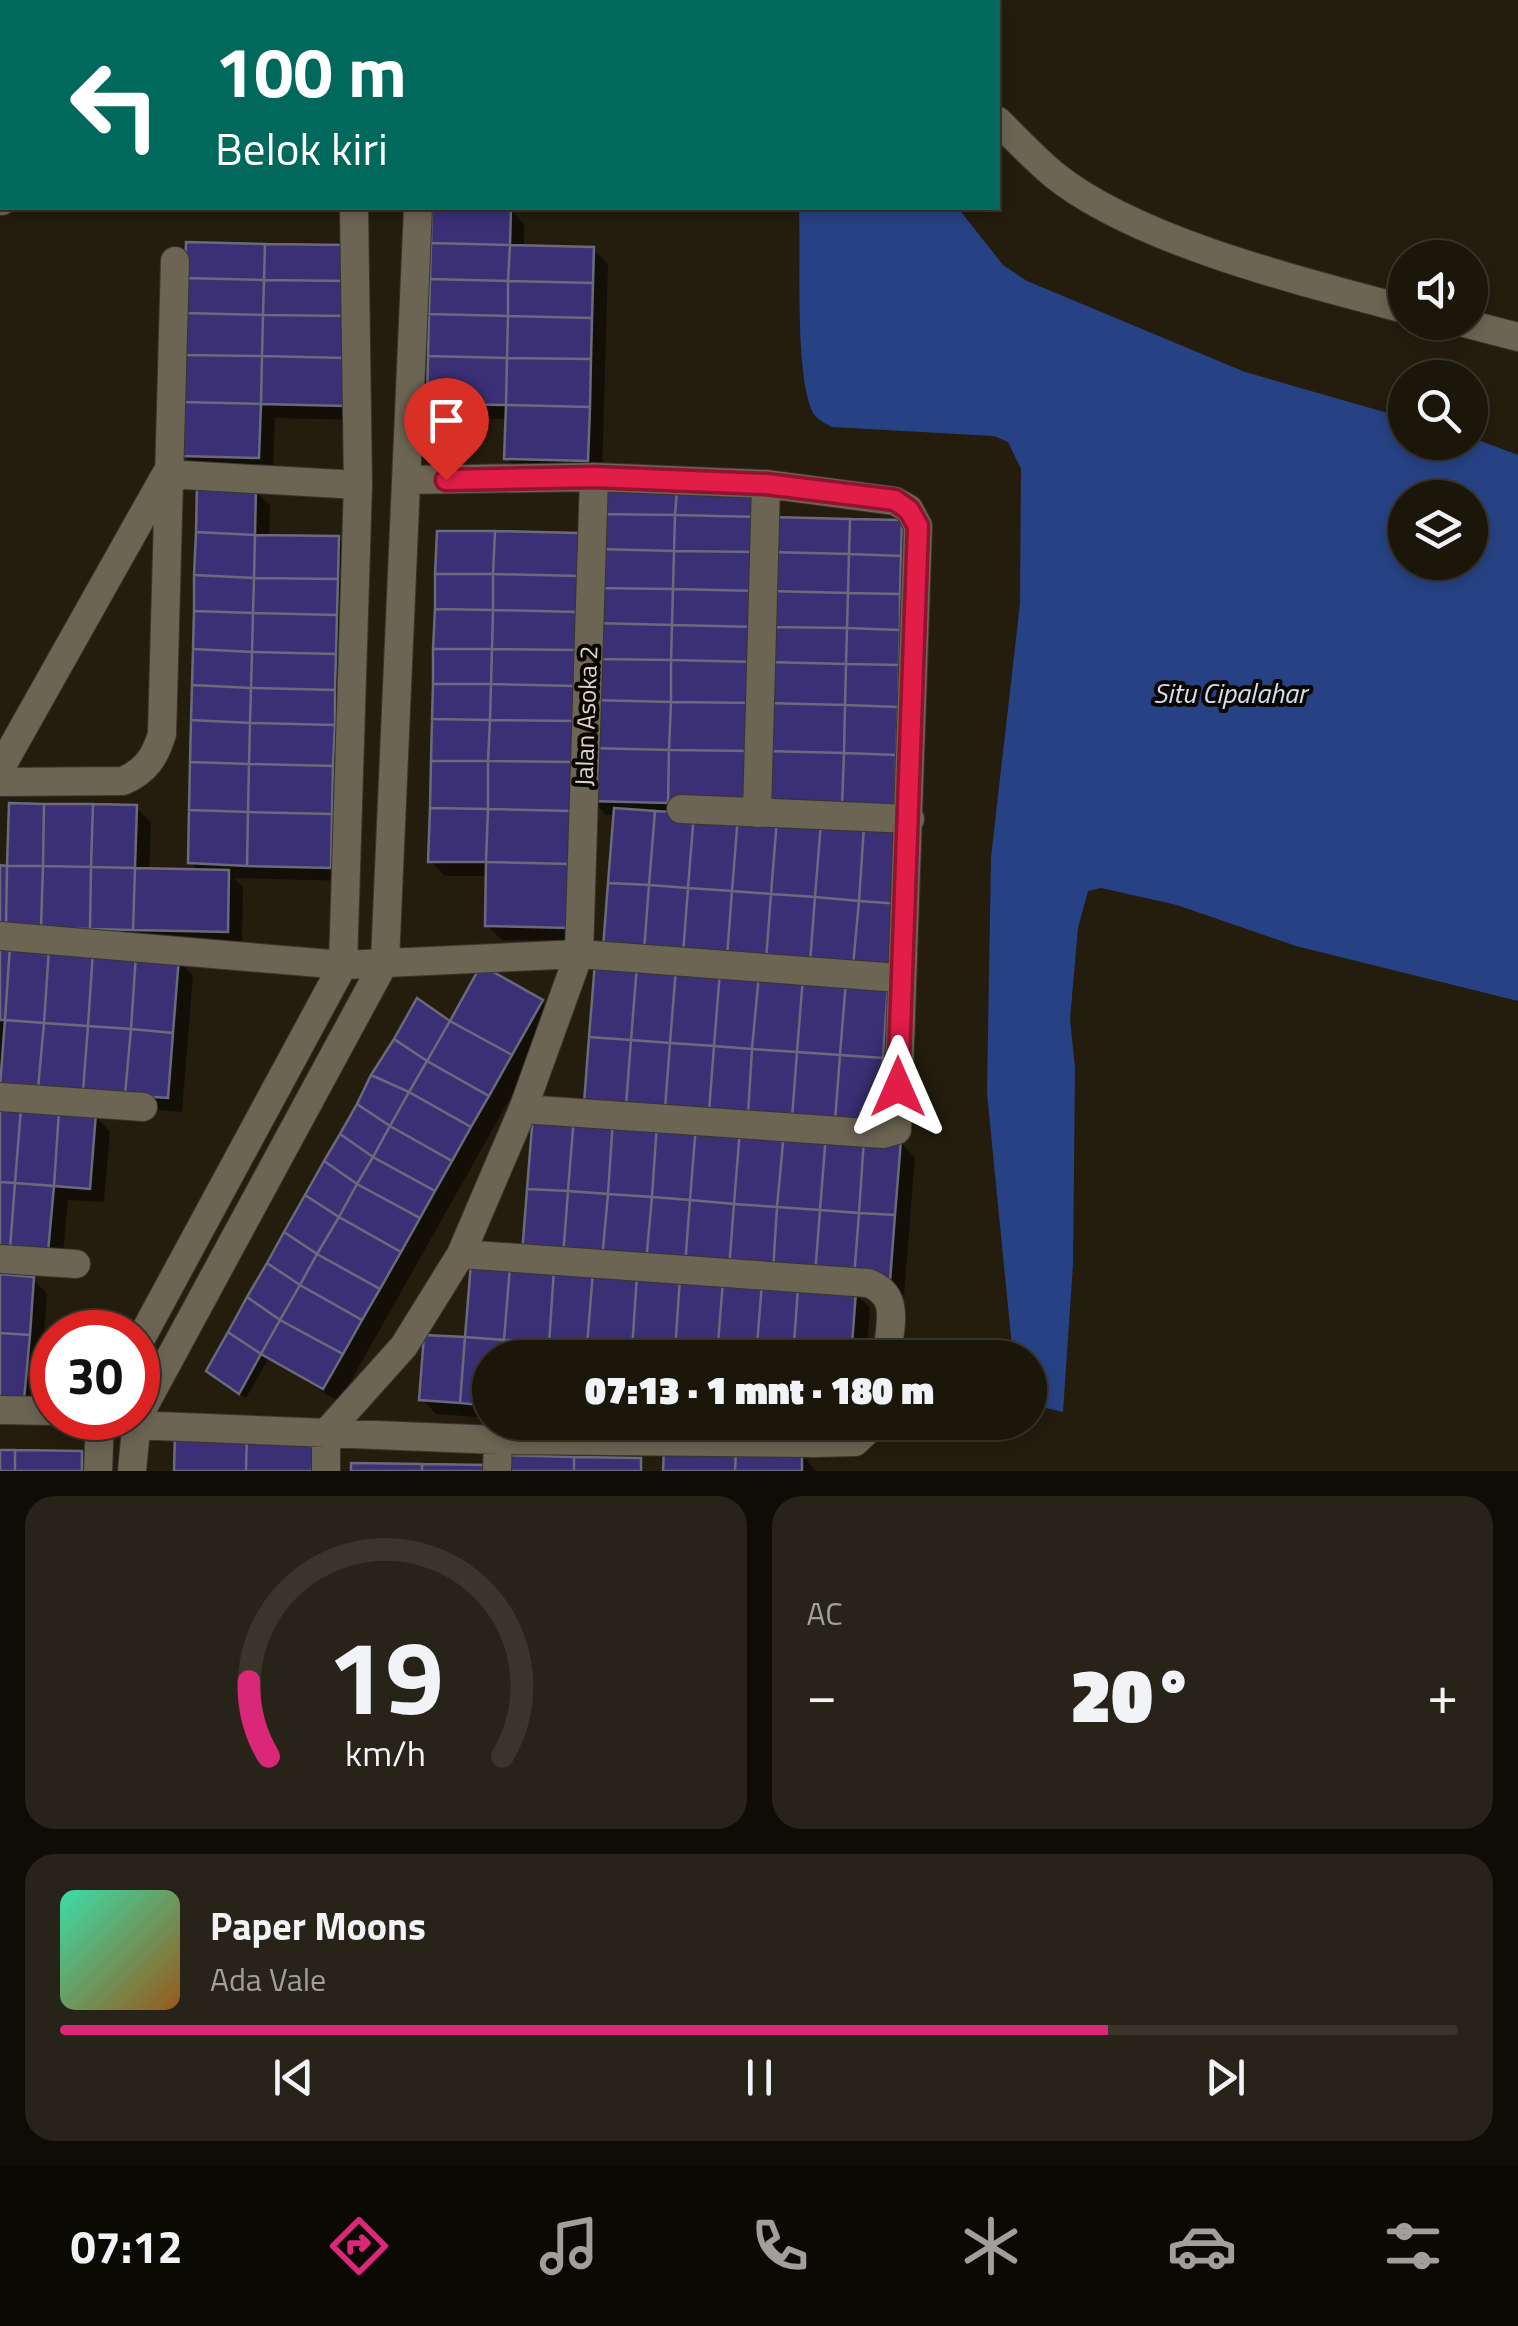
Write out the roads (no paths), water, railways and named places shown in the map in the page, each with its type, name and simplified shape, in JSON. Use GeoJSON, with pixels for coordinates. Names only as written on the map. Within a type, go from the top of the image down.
{"type":"FeatureCollection","features":[{"type":"Feature","properties":{"kind":"street"},"geometry":{"type":"LineString","coordinates":[[1000,123],[1055,176],[1130,218],[1182,241],[1262,268],[1388,303]]}},
{"type":"Feature","properties":{"kind":"street"},"geometry":{"type":"LineString","coordinates":[[156,1310],[343,965],[358,485],[354,210]]}},
{"type":"Feature","properties":{"kind":"street"},"geometry":{"type":"LineString","coordinates":[[160,1376],[385,961],[418,210]]}},
{"type":"Feature","properties":{"kind":"street"},"geometry":{"type":"LineString","coordinates":[[0,782],[124,781],[141,774],[157,750],[162,734],[166,474],[175,261]]}},
{"type":"Feature","properties":{"kind":"street"},"geometry":{"type":"LineString","coordinates":[[1488,329],[1518,337]]}},
{"type":"Feature","properties":{"kind":"street"},"geometry":{"type":"LineString","coordinates":[[166,474],[358,485]]}},
{"type":"Feature","properties":{"kind":"street"},"geometry":{"type":"LineString","coordinates":[[0,769],[166,474]]}},
{"type":"Feature","properties":{"kind":"street"},"geometry":{"type":"LineString","coordinates":[[408,480],[594,477],[766,484],[895,500],[909,510],[918,526],[910,819],[899,978],[898,1124],[894,1134],[523,1110]]}},
{"type":"Feature","properties":{"kind":"street","name":"Jalan Asoka 2"},"geometry":{"type":"LineString","coordinates":[[326,1433],[404,1346],[461,1254],[523,1110],[579,954],[594,477]]}},
{"type":"Feature","properties":{"kind":"street"},"geometry":{"type":"LineString","coordinates":[[757,813],[766,484]]}},
{"type":"Feature","properties":{"kind":"street"},"geometry":{"type":"LineString","coordinates":[[681,809],[910,819]]}},
{"type":"Feature","properties":{"kind":"street"},"geometry":{"type":"LineString","coordinates":[[0,936],[343,965],[579,954],[899,978]]}},
{"type":"Feature","properties":{"kind":"street"},"geometry":{"type":"LineString","coordinates":[[0,1096],[144,1107]]}},
{"type":"Feature","properties":{"kind":"street"},"geometry":{"type":"LineString","coordinates":[[461,1254],[868,1283],[884,1288],[892,1300],[889,1340]]}},
{"type":"Feature","properties":{"kind":"street"},"geometry":{"type":"LineString","coordinates":[[0,1259],[76,1264]]}},
{"type":"Feature","properties":{"kind":"street"},"geometry":{"type":"LineString","coordinates":[[0,1410],[30,1411]]}},
{"type":"Feature","properties":{"kind":"street"},"geometry":{"type":"LineString","coordinates":[[160,1422],[472,1439]]}},
{"type":"Feature","properties":{"kind":"street"},"geometry":{"type":"LineString","coordinates":[[326,1433],[326,1471]]}},
{"type":"Feature","properties":{"kind":"street"},"geometry":{"type":"LineString","coordinates":[[98,1471],[99,1440]]}},
{"type":"Feature","properties":{"kind":"street"},"geometry":{"type":"LineString","coordinates":[[132,1471],[134,1440]]}},
{"type":"Feature","properties":{"kind":"street"},"geometry":{"type":"LineString","coordinates":[[497,1471],[498,1440],[651,1442],[814,1457],[857,1440]]}},
{"type":"Feature","properties":{"kind":"street"},"geometry":{"type":"LineString","coordinates":[[650,1471],[651,1442]]}},
{"type":"Feature","properties":{"kind":"water","name":"Situ Cipalahar"},"geometry":{"type":"Polygon","coordinates":[[[799,210],[960,210],[1003,265],[1027,281],[1245,372],[1388,413],[1388,460],[1488,460],[1488,444],[1518,455],[1518,1001],[1296,946],[1177,905],[1101,888],[1088,891],[1078,928],[1070,1019],[1075,1068],[1073,1264],[1063,1412],[1047,1408],[1047,1340],[1011,1340],[987,1093],[991,857],[1020,604],[1021,469],[1008,442],[994,436],[832,427],[821,421],[810,406],[802,363],[799,210]]]}}]}
